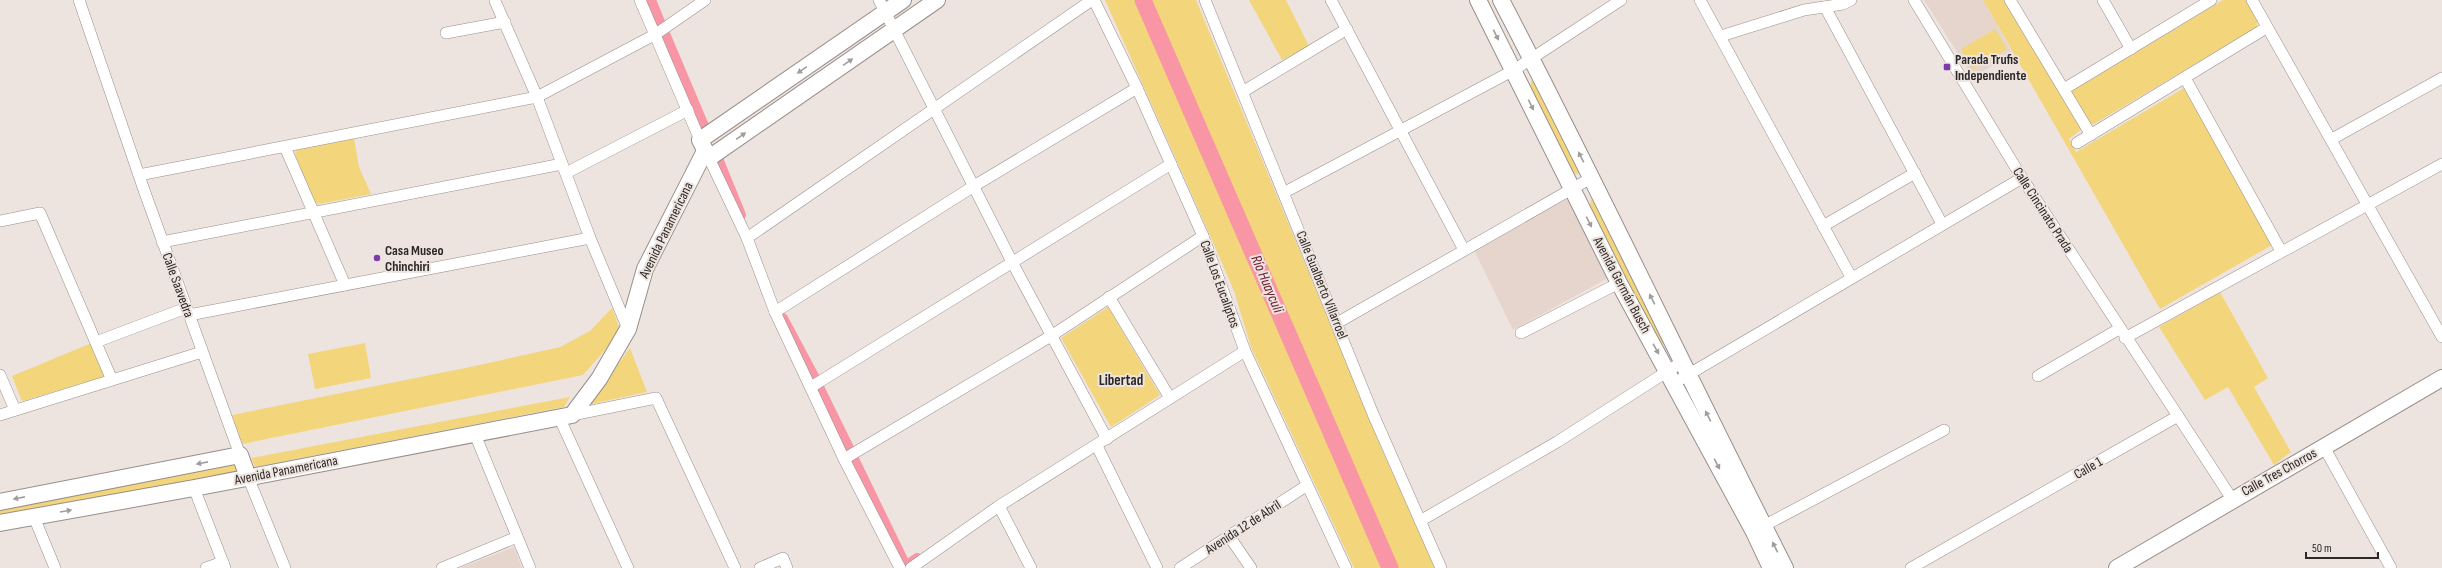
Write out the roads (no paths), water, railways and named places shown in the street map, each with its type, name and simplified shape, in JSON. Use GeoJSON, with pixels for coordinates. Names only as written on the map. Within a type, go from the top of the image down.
{"type":"FeatureCollection","features":[{"type":"Feature","properties":{"kind":"main road","name":"Avenida Panamericana"},"geometry":{"type":"LineString","coordinates":[[0,523],[248,478],[474,432],[566,416],[599,379],[628,329],[644,269],[705,150],[882,6],[903,0]]}},
{"type":"Feature","properties":{"kind":"main road","name":"Avenida Panamericana"},"geometry":{"type":"LineString","coordinates":[[705,150],[893,31],[937,0]]}},
{"type":"Feature","properties":{"kind":"main road","name":"Avenida Germán Busch"},"geometry":{"type":"LineString","coordinates":[[1478,0],[1619,283],[1678,372],[1759,529],[1785,568]]}},
{"type":"Feature","properties":{"kind":"main road","name":"Avenida Germán Busch"},"geometry":{"type":"LineString","coordinates":[[1501,0],[1669,332],[1678,372]]}},
{"type":"Feature","properties":{"kind":"main road","name":"Calle Tres Chorros"},"geometry":{"type":"LineString","coordinates":[[2116,568],[2232,499],[2442,378]]}},
{"type":"Feature","properties":{"kind":"main road","name":"Avenida Panamericana"},"geometry":{"type":"LineString","coordinates":[[0,502],[240,455]]}},
{"type":"Feature","properties":{"kind":"main road","name":"Calle Saavedra"},"geometry":{"type":"LineString","coordinates":[[240,455],[248,478]]}},
{"type":"Feature","properties":{"kind":"main road","name":"Avenida Germán Busch"},"geometry":{"type":"LineString","coordinates":[[1759,529],[1771,568]]}},
{"type":"Feature","properties":{"kind":"street","name":"Calle Saavedra"},"geometry":{"type":"LineString","coordinates":[[79,0],[162,242],[240,455]]}},
{"type":"Feature","properties":{"kind":"street"},"geometry":{"type":"LineString","coordinates":[[640,0],[705,150],[747,238],[775,312],[844,459],[900,568]]}},
{"type":"Feature","properties":{"kind":"street"},"geometry":{"type":"LineString","coordinates":[[139,175],[537,97],[656,34],[705,0]]}},
{"type":"Feature","properties":{"kind":"street"},"geometry":{"type":"LineString","coordinates":[[747,238],[1093,0]]}},
{"type":"Feature","properties":{"kind":"street","name":"Calle Los Eucaliptos"},"geometry":{"type":"LineString","coordinates":[[1093,0],[1137,88],[1171,164],[1203,236],[1245,351],[1306,486],[1346,568]]}},
{"type":"Feature","properties":{"kind":"street","name":"Calle Gualberto Villarroel"},"geometry":{"type":"LineString","coordinates":[[1205,0],[1285,192],[1373,414],[1441,568]]}},
{"type":"Feature","properties":{"kind":"street"},"geometry":{"type":"LineString","coordinates":[[1331,0],[1464,250]]}},
{"type":"Feature","properties":{"kind":"street"},"geometry":{"type":"LineString","coordinates":[[1285,192],[1514,70],[1621,0]]}},
{"type":"Feature","properties":{"kind":"street"},"geometry":{"type":"LineString","coordinates":[[1700,0],[1721,36],[1851,277]]}},
{"type":"Feature","properties":{"kind":"street"},"geometry":{"type":"LineString","coordinates":[[1721,36],[1804,10],[1843,4],[1851,0]]}},
{"type":"Feature","properties":{"kind":"street","name":"Calle Cincinato Prada"},"geometry":{"type":"LineString","coordinates":[[1914,0],[2022,178],[2122,334],[2178,416]]}},
{"type":"Feature","properties":{"kind":"street"},"geometry":{"type":"LineString","coordinates":[[2010,0],[2091,134]]}},
{"type":"Feature","properties":{"kind":"street"},"geometry":{"type":"LineString","coordinates":[[2103,0],[2131,49]]}},
{"type":"Feature","properties":{"kind":"street"},"geometry":{"type":"LineString","coordinates":[[2064,89],[2211,0]]}},
{"type":"Feature","properties":{"kind":"street"},"geometry":{"type":"LineString","coordinates":[[2252,0],[2266,28],[2332,139],[2442,337]]}},
{"type":"Feature","properties":{"kind":"street"},"geometry":{"type":"LineString","coordinates":[[495,2],[537,97],[590,238],[628,329]]}},
{"type":"Feature","properties":{"kind":"street"},"geometry":{"type":"LineString","coordinates":[[882,6],[893,31],[1012,262],[1107,439]]}},
{"type":"Feature","properties":{"kind":"street"},"geometry":{"type":"LineString","coordinates":[[1824,7],[1942,224]]}},
{"type":"Feature","properties":{"kind":"street"},"geometry":{"type":"LineString","coordinates":[[446,33],[505,22]]}},
{"type":"Feature","properties":{"kind":"street"},"geometry":{"type":"LineString","coordinates":[[2077,143],[2266,28]]}},
{"type":"Feature","properties":{"kind":"street"},"geometry":{"type":"LineString","coordinates":[[1244,91],[1347,29]]}},
{"type":"Feature","properties":{"kind":"street"},"geometry":{"type":"LineString","coordinates":[[2185,78],[2281,250]]}},
{"type":"Feature","properties":{"kind":"street"},"geometry":{"type":"LineString","coordinates":[[2332,139],[2442,78]]}},
{"type":"Feature","properties":{"kind":"street"},"geometry":{"type":"LineString","coordinates":[[775,312],[974,186],[1137,88]]}},
{"type":"Feature","properties":{"kind":"street"},"geometry":{"type":"LineString","coordinates":[[162,242],[313,211],[564,168],[688,110]]}},
{"type":"Feature","properties":{"kind":"street"},"geometry":{"type":"LineString","coordinates":[[285,147],[345,285]]}},
{"type":"Feature","properties":{"kind":"street"},"geometry":{"type":"LineString","coordinates":[[811,387],[1171,164]]}},
{"type":"Feature","properties":{"kind":"street"},"geometry":{"type":"LineString","coordinates":[[2038,376],[2122,334],[2442,164]]}},
{"type":"Feature","properties":{"kind":"street"},"geometry":{"type":"LineString","coordinates":[[1823,226],[1915,173]]}},
{"type":"Feature","properties":{"kind":"street"},"geometry":{"type":"LineString","coordinates":[[1337,323],[1591,178]]}},
{"type":"Feature","properties":{"kind":"street"},"geometry":{"type":"LineString","coordinates":[[1420,521],[1678,372],[1851,277],[2022,178]]}},
{"type":"Feature","properties":{"kind":"street"},"geometry":{"type":"LineString","coordinates":[[0,221],[40,213],[112,380]]}},
{"type":"Feature","properties":{"kind":"street"},"geometry":{"type":"LineString","coordinates":[[844,459],[1051,336],[1203,236]]}},
{"type":"Feature","properties":{"kind":"street"},"geometry":{"type":"LineString","coordinates":[[96,342],[187,312],[345,285],[590,238]]}},
{"type":"Feature","properties":{"kind":"street"},"geometry":{"type":"LineString","coordinates":[[1521,333],[1619,283]]}},
{"type":"Feature","properties":{"kind":"street"},"geometry":{"type":"LineString","coordinates":[[1109,297],[1170,398]]}},
{"type":"Feature","properties":{"kind":"street"},"geometry":{"type":"LineString","coordinates":[[911,568],[999,506],[1097,446],[1245,351]]}},
{"type":"Feature","properties":{"kind":"street"},"geometry":{"type":"LineString","coordinates":[[0,415],[202,352]]}},
{"type":"Feature","properties":{"kind":"street"},"geometry":{"type":"LineString","coordinates":[[0,375],[15,410]]}},
{"type":"Feature","properties":{"kind":"street","name":"Avenida Panamericana"},"geometry":{"type":"LineString","coordinates":[[566,416],[656,398],[735,568]]}},
{"type":"Feature","properties":{"kind":"street"},"geometry":{"type":"LineString","coordinates":[[566,416],[628,568]]}},
{"type":"Feature","properties":{"kind":"street"},"geometry":{"type":"LineString","coordinates":[[2178,416],[2232,499]]}},
{"type":"Feature","properties":{"kind":"street","name":"Calle 1"},"geometry":{"type":"LineString","coordinates":[[1911,568],[2178,416]]}},
{"type":"Feature","properties":{"kind":"street"},"geometry":{"type":"LineString","coordinates":[[1759,529],[1944,430]]}},
{"type":"Feature","properties":{"kind":"street"},"geometry":{"type":"LineString","coordinates":[[474,432],[530,568]]}},
{"type":"Feature","properties":{"kind":"street"},"geometry":{"type":"LineString","coordinates":[[1097,446],[1157,568]]}},
{"type":"Feature","properties":{"kind":"street"},"geometry":{"type":"LineString","coordinates":[[2324,447],[2391,568]]}},
{"type":"Feature","properties":{"kind":"street","name":"Calle Saavedra"},"geometry":{"type":"LineString","coordinates":[[248,478],[285,568]]}},
{"type":"Feature","properties":{"kind":"street","name":"Avenida 12 de Abril"},"geometry":{"type":"LineString","coordinates":[[1180,568],[1306,486]]}},
{"type":"Feature","properties":{"kind":"street"},"geometry":{"type":"LineString","coordinates":[[194,488],[224,565],[206,568]]}},
{"type":"Feature","properties":{"kind":"street"},"geometry":{"type":"LineString","coordinates":[[999,506],[1031,568]]}},
{"type":"Feature","properties":{"kind":"street"},"geometry":{"type":"LineString","coordinates":[[34,517],[55,568]]}},
{"type":"Feature","properties":{"kind":"street"},"geometry":{"type":"LineString","coordinates":[[1229,536],[1251,568]]}},
{"type":"Feature","properties":{"kind":"street"},"geometry":{"type":"LineString","coordinates":[[442,568],[517,537]]}},
{"type":"Feature","properties":{"kind":"street"},"geometry":{"type":"LineString","coordinates":[[760,568],[783,558],[787,568]]}},
{"type":"Feature","properties":{"kind":"waterway"},"geometry":{"type":"LineString","coordinates":[[651,0],[660,22]]}},
{"type":"Feature","properties":{"kind":"waterway","name":"Río Huayculi"},"geometry":{"type":"LineString","coordinates":[[1143,0],[1390,568]]}},
{"type":"Feature","properties":{"kind":"waterway"},"geometry":{"type":"LineString","coordinates":[[666,36],[704,126]]}},
{"type":"Feature","properties":{"kind":"waterway"},"geometry":{"type":"LineString","coordinates":[[719,161],[741,215]]}},
{"type":"Feature","properties":{"kind":"waterway"},"geometry":{"type":"LineString","coordinates":[[783,318],[815,378]]}},
{"type":"Feature","properties":{"kind":"waterway"},"geometry":{"type":"LineString","coordinates":[[819,387],[850,450]]}},
{"type":"Feature","properties":{"kind":"waterway"},"geometry":{"type":"LineString","coordinates":[[854,459],[906,566],[917,558]]}},
{"type":"Feature","properties":{"kind":"place","name":"Parada Trufis Independiente"},"geometry":{"type":"Point","coordinates":[1947,67]}},
{"type":"Feature","properties":{"kind":"place","name":"Casa Museo Chinchiri"},"geometry":{"type":"Point","coordinates":[377,258]}},
{"type":"Feature","properties":{"kind":"district","name":"Libertad"},"geometry":{"type":"Point","coordinates":[1121,380]}}]}
